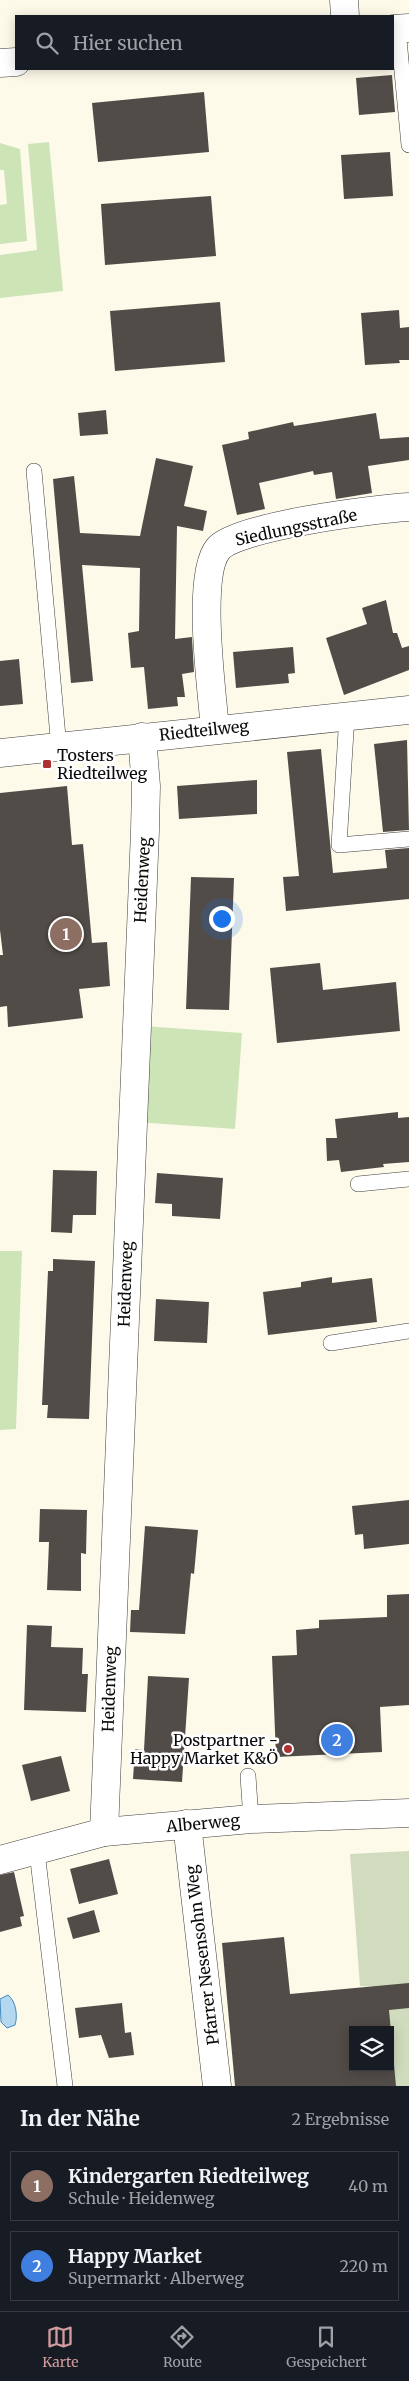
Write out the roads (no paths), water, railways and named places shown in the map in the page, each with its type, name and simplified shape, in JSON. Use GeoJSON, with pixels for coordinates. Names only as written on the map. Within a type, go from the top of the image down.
{"type":"FeatureCollection","features":[{"type":"Feature","properties":{"kind":"street"},"geometry":{"type":"LineString","coordinates":[[344,0],[345,15]]}},
{"type":"Feature","properties":{"kind":"street"},"geometry":{"type":"LineString","coordinates":[[0,63],[15,62]]}},
{"type":"Feature","properties":{"kind":"street","name":"Siedlungsstraße"},"geometry":{"type":"LineString","coordinates":[[215,729],[205,612],[211,566],[218,548],[239,536],[314,519],[409,507]]}},
{"type":"Feature","properties":{"kind":"street","name":"Riedteilweg"},"geometry":{"type":"LineString","coordinates":[[0,753],[409,710]]}},
{"type":"Feature","properties":{"kind":"street","name":"Heidenweg"},"geometry":{"type":"LineString","coordinates":[[104,1832],[125,1272],[145,831],[146,786],[142,737]]}},
{"type":"Feature","properties":{"kind":"street","name":"Alberweg"},"geometry":{"type":"LineString","coordinates":[[0,1860],[37,1852],[104,1832],[251,1819],[409,1813]]}},
{"type":"Feature","properties":{"kind":"street","name":"Pfarrer Nesensohn Weg"},"geometry":{"type":"LineString","coordinates":[[187,1824],[217,2086]]}},
{"type":"Feature","properties":{"kind":"lane"},"geometry":{"type":"LineString","coordinates":[[400,29],[409,145]]}},
{"type":"Feature","properties":{"kind":"lane"},"geometry":{"type":"LineString","coordinates":[[34,471],[59,748]]}},
{"type":"Feature","properties":{"kind":"lane"},"geometry":{"type":"LineString","coordinates":[[346,716],[339,845],[409,839]]}},
{"type":"Feature","properties":{"kind":"lane"},"geometry":{"type":"LineString","coordinates":[[358,1184],[409,1179]]}},
{"type":"Feature","properties":{"kind":"lane"},"geometry":{"type":"LineString","coordinates":[[330,1343],[409,1332]]}},
{"type":"Feature","properties":{"kind":"lane"},"geometry":{"type":"LineString","coordinates":[[248,1776],[251,1819]]}},
{"type":"Feature","properties":{"kind":"lane"},"geometry":{"type":"LineString","coordinates":[[37,1852],[65,2086]]}},
{"type":"Feature","properties":{"kind":"water"},"geometry":{"type":"Polygon","coordinates":[[[8,1995],[15,2005],[16,2017],[15,2025],[7,2028],[1,2022],[0,1999],[8,1995]]]}},
{"type":"Feature","properties":{"kind":"place","name":"Tosters Riedteilweg"},"geometry":{"type":"Point","coordinates":[47,764]}},
{"type":"Feature","properties":{"kind":"place","name":"Kindergarten Riedteilweg"},"geometry":{"type":"Point","coordinates":[66,934]}},
{"type":"Feature","properties":{"kind":"place","name":"Happy Market"},"geometry":{"type":"Point","coordinates":[337,1740]}},
{"type":"Feature","properties":{"kind":"place","name":"Postpartner - Happy Market K&Ö"},"geometry":{"type":"Point","coordinates":[288,1749]}}]}
